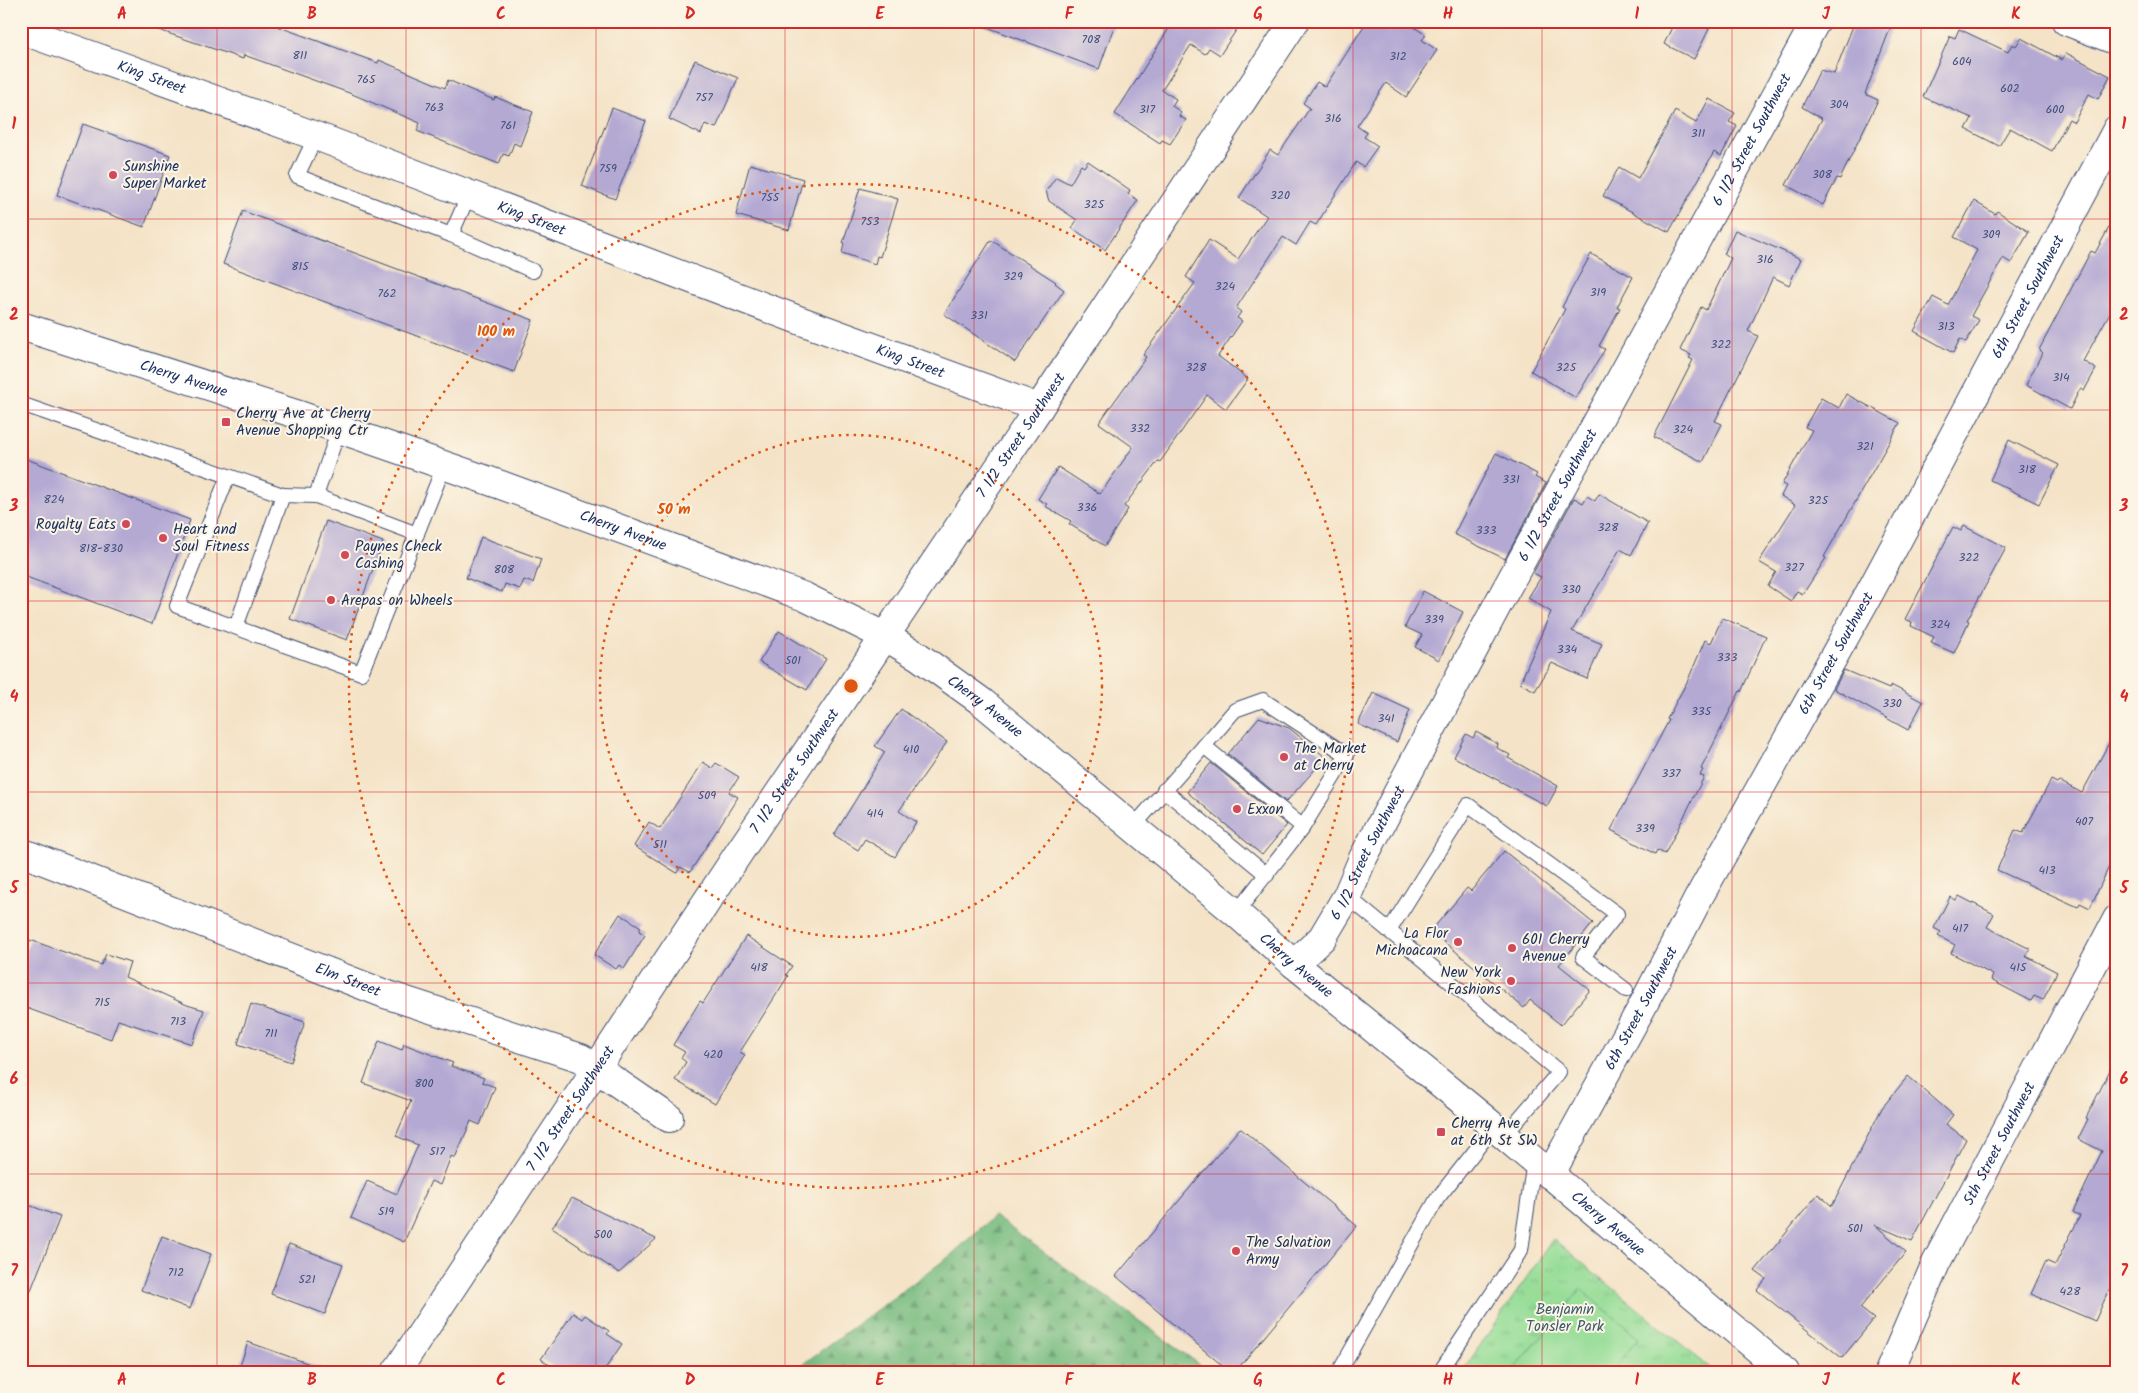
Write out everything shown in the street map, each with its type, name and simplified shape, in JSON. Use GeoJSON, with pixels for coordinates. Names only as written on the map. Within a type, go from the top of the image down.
{"type":"FeatureCollection","features":[{"type":"Feature","properties":{"kind":"street","name":"7 1/2 Street Southwest"},"geometry":{"type":"LineString","coordinates":[[396,1372],[744,845],[886,637],[1295,21]]}},
{"type":"Feature","properties":{"kind":"street","name":"6 1/2 Street Southwest"},"geometry":{"type":"LineString","coordinates":[[1294,964],[1322,938],[1347,896],[1363,858],[1490,620],[1816,21]]}},
{"type":"Feature","properties":{"kind":"street"},"geometry":{"type":"LineString","coordinates":[[2066,21],[2117,41]]}},
{"type":"Feature","properties":{"kind":"street","name":"King Street"},"geometry":{"type":"LineString","coordinates":[[21,30],[316,136],[1039,408]]}},
{"type":"Feature","properties":{"kind":"street","name":"6th Street Southwest"},"geometry":{"type":"LineString","coordinates":[[1542,1168],[1641,1009],[1699,897],[1870,592],[2117,129]]}},
{"type":"Feature","properties":{"kind":"street","name":"Cherry Avenue"},"geometry":{"type":"LineString","coordinates":[[21,326],[444,466],[805,597],[886,637],[918,656],[982,702],[1236,913],[1294,964],[1499,1132],[1786,1372]]}},
{"type":"Feature","properties":{"kind":"street","name":"Elm Street"},"geometry":{"type":"LineString","coordinates":[[21,852],[385,994],[581,1058],[669,1118]]}},
{"type":"Feature","properties":{"kind":"street","name":"5th Street Southwest"},"geometry":{"type":"LineString","coordinates":[[1889,1372],[1936,1264],[2117,919]]}},
{"type":"Feature","properties":{"kind":"lane"},"geometry":{"type":"LineString","coordinates":[[316,136],[297,176],[451,236],[534,271]]}},
{"type":"Feature","properties":{"kind":"lane"},"geometry":{"type":"LineString","coordinates":[[451,236],[469,194]]}},
{"type":"Feature","properties":{"kind":"lane"},"geometry":{"type":"LineString","coordinates":[[21,404],[282,495],[316,496],[417,534]]}},
{"type":"Feature","properties":{"kind":"lane"},"geometry":{"type":"LineString","coordinates":[[316,496],[339,430]]}},
{"type":"Feature","properties":{"kind":"lane"},"geometry":{"type":"LineString","coordinates":[[228,476],[177,606],[362,673],[444,466]]}},
{"type":"Feature","properties":{"kind":"lane"},"geometry":{"type":"LineString","coordinates":[[236,627],[282,495]]}},
{"type":"Feature","properties":{"kind":"lane"},"geometry":{"type":"LineString","coordinates":[[1132,828],[1235,710],[1263,700],[1347,755],[1303,827],[1236,913]]}},
{"type":"Feature","properties":{"kind":"lane"},"geometry":{"type":"LineString","coordinates":[[1204,746],[1303,827]]}},
{"type":"Feature","properties":{"kind":"lane"},"geometry":{"type":"LineString","coordinates":[[1164,790],[1267,875]]}},
{"type":"Feature","properties":{"kind":"lane"},"geometry":{"type":"LineString","coordinates":[[1389,931],[1468,805],[1617,914],[1583,957],[1626,990]]}},
{"type":"Feature","properties":{"kind":"lane"},"geometry":{"type":"LineString","coordinates":[[1339,1372],[1437,1199],[1499,1132],[1559,1072],[1347,896]]}},
{"type":"Feature","properties":{"kind":"lane"},"geometry":{"type":"LineString","coordinates":[[1440,1372],[1521,1250],[1542,1168]]}},
{"type":"Feature","properties":{"kind":"green space"},"geometry":{"type":"Polygon","coordinates":[[[994,1216],[1210,1372],[792,1372],[950,1256],[994,1216]]]}},
{"type":"Feature","properties":{"kind":"green space","name":"Benjamin Tonsler Park"},"geometry":{"type":"Polygon","coordinates":[[[1553,1239],[1715,1372],[1462,1372],[1553,1239]]]}},
{"type":"Feature","properties":{"kind":"green space"},"geometry":{"type":"Polygon","coordinates":[[[1581,1289],[1639,1338],[1611,1372],[1512,1372],[1581,1289]]]}},
{"type":"Feature","properties":{"kind":"building"},"geometry":{"type":"Polygon","coordinates":[[[148,21],[263,21],[378,63],[379,60],[445,88],[448,80],[494,100],[495,97],[533,112],[520,146],[514,143],[509,156],[503,154],[499,164],[417,131],[420,123],[352,94],[244,55],[243,59],[147,26],[148,21]]]}},
{"type":"Feature","properties":{"kind":"building"},"geometry":{"type":"Polygon","coordinates":[[[980,21],[1116,21],[1099,69],[979,24],[980,21]]]}},
{"type":"Feature","properties":{"kind":"building"},"geometry":{"type":"Polygon","coordinates":[[[1154,21],[1242,21],[1220,55],[1209,48],[1205,54],[1191,45],[1162,90],[1176,99],[1172,106],[1181,112],[1179,116],[1186,120],[1170,144],[1162,140],[1160,143],[1115,114],[1168,30],[1154,21]]]}},
{"type":"Feature","properties":{"kind":"building"},"geometry":{"type":"Polygon","coordinates":[[[1367,21],[1405,21],[1426,35],[1422,40],[1437,50],[1406,97],[1386,83],[1357,126],[1367,133],[1364,137],[1378,146],[1363,167],[1356,162],[1316,225],[1310,222],[1296,245],[1283,237],[1236,308],[1241,312],[1237,318],[1242,321],[1218,356],[1248,379],[1226,409],[1207,395],[1160,462],[1158,461],[1124,506],[1128,509],[1105,546],[1069,524],[1071,521],[1045,506],[1047,504],[1038,499],[1058,467],[1100,494],[1133,447],[1099,423],[1146,357],[1143,355],[1195,283],[1186,277],[1209,240],[1238,259],[1267,216],[1239,198],[1270,150],[1278,155],[1310,108],[1303,103],[1317,82],[1325,87],[1367,21]]]}},
{"type":"Feature","properties":{"kind":"building"},"geometry":{"type":"Polygon","coordinates":[[[1675,21],[1694,21],[1709,29],[1694,59],[1664,44],[1675,21]]]}},
{"type":"Feature","properties":{"kind":"building"},"geometry":{"type":"Polygon","coordinates":[[[1855,21],[1893,21],[1865,94],[1878,100],[1840,179],[1837,178],[1823,205],[1786,185],[1822,119],[1802,107],[1820,70],[1834,74],[1855,21]]]}},
{"type":"Feature","properties":{"kind":"building"},"geometry":{"type":"Polygon","coordinates":[[[1959,29],[2008,52],[2012,44],[2016,46],[2021,38],[2062,60],[2066,53],[2110,76],[2098,99],[2089,94],[2074,122],[2069,119],[2052,151],[2010,128],[1999,146],[1966,129],[1972,118],[1923,97],[1950,36],[1955,38],[1959,29]]]}},
{"type":"Feature","properties":{"kind":"building"},"geometry":{"type":"Polygon","coordinates":[[[695,60],[738,78],[716,128],[705,124],[701,134],[669,119],[695,60]]]}},
{"type":"Feature","properties":{"kind":"building"},"geometry":{"type":"Polygon","coordinates":[[[1709,99],[1735,113],[1729,122],[1737,126],[1721,156],[1714,152],[1669,232],[1603,196],[1619,167],[1638,178],[1675,111],[1696,123],[1709,99]]]}},
{"type":"Feature","properties":{"kind":"building"},"geometry":{"type":"Polygon","coordinates":[[[612,108],[646,121],[615,199],[582,186],[612,108]]]}},
{"type":"Feature","properties":{"kind":"building","name":"Sunshine Super Market"},"geometry":{"type":"Polygon","coordinates":[[[83,124],[170,155],[144,227],[57,195],[83,124]]]}},
{"type":"Feature","properties":{"kind":"building"},"geometry":{"type":"Polygon","coordinates":[[[1088,161],[1130,190],[1128,194],[1138,200],[1105,250],[1072,228],[1077,220],[1049,201],[1046,191],[1056,177],[1070,184],[1081,165],[1084,167],[1088,161]]]}},
{"type":"Feature","properties":{"kind":"building"},"geometry":{"type":"Polygon","coordinates":[[[750,164],[803,179],[789,230],[736,215],[750,164]]]}},
{"type":"Feature","properties":{"kind":"building"},"geometry":{"type":"Polygon","coordinates":[[[860,188],[898,199],[880,257],[877,256],[875,264],[842,253],[843,243],[860,188]]]}},
{"type":"Feature","properties":{"kind":"building"},"geometry":{"type":"Polygon","coordinates":[[[1974,201],[1995,214],[1997,211],[2029,232],[2011,263],[2003,258],[1971,316],[1979,320],[1966,342],[1960,339],[1953,353],[1914,331],[1933,297],[1948,305],[1977,250],[1954,237],[1974,201]]]}},
{"type":"Feature","properties":{"kind":"building"},"geometry":{"type":"Polygon","coordinates":[[[243,211],[533,320],[514,372],[223,264],[243,211]]]}},
{"type":"Feature","properties":{"kind":"building"},"geometry":{"type":"Polygon","coordinates":[[[2117,213],[2117,300],[2083,361],[2096,369],[2084,391],[2080,389],[2070,409],[2026,385],[2042,353],[2039,350],[2091,251],[2095,253],[2117,213]]]}},
{"type":"Feature","properties":{"kind":"building"},"geometry":{"type":"Polygon","coordinates":[[[1735,230],[1801,259],[1789,285],[1773,277],[1748,331],[1758,336],[1715,421],[1722,424],[1703,462],[1654,437],[1693,360],[1689,358],[1691,355],[1680,350],[1701,307],[1706,310],[1731,258],[1724,254],[1735,230]]]}},
{"type":"Feature","properties":{"kind":"building"},"geometry":{"type":"Polygon","coordinates":[[[991,240],[1056,282],[1064,290],[1015,362],[944,314],[991,240]]]}},
{"type":"Feature","properties":{"kind":"building"},"geometry":{"type":"Polygon","coordinates":[[[1591,254],[1633,277],[1617,307],[1620,308],[1599,346],[1605,349],[1576,398],[1531,371],[1565,309],[1562,307],[1591,254]]]}},
{"type":"Feature","properties":{"kind":"building"},"geometry":{"type":"Polygon","coordinates":[[[1846,394],[1900,423],[1824,557],[1826,558],[1803,594],[1797,591],[1791,601],[1768,586],[1776,572],[1759,562],[1795,505],[1781,496],[1786,486],[1782,484],[1812,430],[1805,427],[1821,398],[1839,408],[1846,394]]]}},
{"type":"Feature","properties":{"kind":"building"},"geometry":{"type":"Polygon","coordinates":[[[2009,440],[2059,465],[2039,504],[1990,480],[2009,440]]]}},
{"type":"Feature","properties":{"kind":"building"},"geometry":{"type":"Polygon","coordinates":[[[1496,453],[1537,474],[1535,477],[1546,483],[1505,559],[1454,534],[1496,453]]]}},
{"type":"Feature","properties":{"kind":"building"},"geometry":{"type":"Polygon","coordinates":[[[21,457],[190,520],[152,624],[21,575],[21,457]]]}},
{"type":"Feature","properties":{"kind":"building"},"geometry":{"type":"Polygon","coordinates":[[[1599,494],[1648,523],[1631,555],[1620,549],[1572,631],[1602,644],[1587,679],[1552,663],[1535,691],[1520,683],[1551,612],[1528,598],[1541,577],[1533,573],[1574,498],[1583,503],[1587,496],[1595,501],[1599,494]]]}},
{"type":"Feature","properties":{"kind":"building"},"geometry":{"type":"Polygon","coordinates":[[[326,521],[383,542],[347,640],[290,619],[326,521]]]}},
{"type":"Feature","properties":{"kind":"building"},"geometry":{"type":"Polygon","coordinates":[[[1964,526],[2006,548],[1967,620],[1969,621],[1954,653],[1931,643],[1934,637],[1911,626],[1912,622],[1905,619],[1953,527],[1961,531],[1964,526]]]}},
{"type":"Feature","properties":{"kind":"building"},"geometry":{"type":"Polygon","coordinates":[[[481,537],[541,559],[533,583],[524,580],[520,589],[505,584],[502,592],[466,578],[481,537]]]}},
{"type":"Feature","properties":{"kind":"building"},"geometry":{"type":"Polygon","coordinates":[[[1423,591],[1463,612],[1439,660],[1415,647],[1422,635],[1405,627],[1423,591]]]}},
{"type":"Feature","properties":{"kind":"building"},"geometry":{"type":"Polygon","coordinates":[[[1722,618],[1766,636],[1741,692],[1701,769],[1703,770],[1700,775],[1704,777],[1665,854],[1657,850],[1655,854],[1611,830],[1669,720],[1667,719],[1688,680],[1705,640],[1711,643],[1722,618]]]}},
{"type":"Feature","properties":{"kind":"building"},"geometry":{"type":"Polygon","coordinates":[[[779,631],[826,659],[807,690],[759,662],[779,631]]]}},
{"type":"Feature","properties":{"kind":"building"},"geometry":{"type":"Polygon","coordinates":[[[1844,670],[1889,689],[1891,685],[1923,702],[1908,730],[1834,689],[1844,670]]]}},
{"type":"Feature","properties":{"kind":"building"},"geometry":{"type":"Polygon","coordinates":[[[1373,693],[1410,710],[1397,742],[1358,724],[1373,693]]]}},
{"type":"Feature","properties":{"kind":"building"},"geometry":{"type":"Polygon","coordinates":[[[901,709],[947,742],[899,811],[916,822],[895,857],[865,839],[858,850],[834,835],[885,752],[875,746],[901,709]]]}},
{"type":"Feature","properties":{"kind":"building","name":"The Market at Cherry"},"geometry":{"type":"Polygon","coordinates":[[[1259,717],[1289,728],[1324,756],[1318,766],[1286,802],[1228,754],[1259,717]]]}},
{"type":"Feature","properties":{"kind":"building"},"geometry":{"type":"Polygon","coordinates":[[[2117,728],[2117,849],[2090,908],[2080,903],[2078,907],[1997,870],[2015,830],[2023,833],[2051,780],[2057,783],[2059,781],[2082,793],[2117,728]]]}},
{"type":"Feature","properties":{"kind":"building"},"geometry":{"type":"Polygon","coordinates":[[[1476,732],[1498,744],[1497,748],[1510,755],[1508,758],[1558,786],[1547,806],[1454,757],[1466,734],[1473,738],[1476,732]]]}},
{"type":"Feature","properties":{"kind":"building"},"geometry":{"type":"Polygon","coordinates":[[[703,762],[712,768],[716,763],[739,777],[729,792],[738,797],[690,872],[680,867],[677,873],[634,846],[649,822],[660,829],[703,762]]]}},
{"type":"Feature","properties":{"kind":"building","name":"Exxon"},"geometry":{"type":"Polygon","coordinates":[[[1211,763],[1287,825],[1262,855],[1187,792],[1211,763]]]}},
{"type":"Feature","properties":{"kind":"building","name":"601 Cherry Avenue"},"geometry":{"type":"Polygon","coordinates":[[[1504,851],[1593,923],[1559,965],[1590,990],[1561,1025],[1530,1000],[1524,1008],[1431,931],[1467,888],[1471,891],[1504,851]]]}},
{"type":"Feature","properties":{"kind":"building"},"geometry":{"type":"Polygon","coordinates":[[[1959,896],[1994,914],[1987,927],[2030,949],[2026,956],[2057,972],[2043,1000],[2034,996],[2031,1001],[1991,980],[1993,975],[1951,953],[1955,945],[1938,936],[1941,932],[1934,928],[1950,897],[1956,900],[1959,896]]]}},
{"type":"Feature","properties":{"kind":"building"},"geometry":{"type":"Polygon","coordinates":[[[620,914],[641,927],[639,931],[645,935],[624,969],[619,965],[616,969],[594,955],[620,914]]]}},
{"type":"Feature","properties":{"kind":"building"},"geometry":{"type":"Polygon","coordinates":[[[746,936],[792,966],[786,975],[788,976],[740,1052],[745,1055],[715,1104],[675,1080],[686,1062],[681,1058],[685,1052],[673,1045],[700,1001],[703,1003],[746,936]]]}},
{"type":"Feature","properties":{"kind":"building"},"geometry":{"type":"Polygon","coordinates":[[[30,940],[101,965],[106,954],[130,962],[125,977],[187,1005],[204,1010],[192,1044],[118,1020],[111,1039],[21,1006],[21,963],[30,940]]]}},
{"type":"Feature","properties":{"kind":"building"},"geometry":{"type":"Polygon","coordinates":[[[251,1004],[305,1022],[291,1062],[238,1044],[251,1004]]]}},
{"type":"Feature","properties":{"kind":"building"},"geometry":{"type":"Polygon","coordinates":[[[379,1041],[402,1050],[404,1044],[453,1063],[451,1066],[484,1078],[482,1082],[495,1087],[480,1125],[471,1121],[455,1158],[451,1156],[440,1185],[431,1181],[404,1242],[351,1218],[367,1181],[397,1194],[418,1145],[396,1136],[411,1101],[363,1083],[379,1041]]]}},
{"type":"Feature","properties":{"kind":"building"},"geometry":{"type":"Polygon","coordinates":[[[2117,1056],[2117,1272],[2095,1321],[2031,1294],[2046,1261],[2055,1265],[2080,1216],[2073,1212],[2102,1151],[2078,1139],[2088,1119],[2086,1118],[2117,1056]]]}},
{"type":"Feature","properties":{"kind":"building"},"geometry":{"type":"Polygon","coordinates":[[[1908,1076],[1953,1115],[1946,1124],[1966,1139],[1912,1241],[1875,1225],[1906,1252],[1860,1308],[1874,1319],[1842,1358],[1757,1290],[1766,1279],[1755,1271],[1818,1194],[1832,1206],[1882,1108],[1908,1076]]]}},
{"type":"Feature","properties":{"kind":"building","name":"The Salvation Army"},"geometry":{"type":"Polygon","coordinates":[[[1240,1128],[1357,1226],[1235,1372],[1230,1372],[1116,1276],[1240,1128]]]}},
{"type":"Feature","properties":{"kind":"building"},"geometry":{"type":"Polygon","coordinates":[[[572,1198],[656,1239],[619,1273],[552,1228],[572,1198]]]}},
{"type":"Feature","properties":{"kind":"building"},"geometry":{"type":"Polygon","coordinates":[[[21,1202],[60,1217],[23,1310],[21,1310],[21,1202]]]}},
{"type":"Feature","properties":{"kind":"building"},"geometry":{"type":"Polygon","coordinates":[[[162,1236],[211,1254],[190,1309],[141,1290],[162,1236]]]}},
{"type":"Feature","properties":{"kind":"building"},"geometry":{"type":"Polygon","coordinates":[[[289,1244],[343,1264],[325,1314],[271,1294],[289,1244]]]}},
{"type":"Feature","properties":{"kind":"building"},"geometry":{"type":"Polygon","coordinates":[[[573,1313],[582,1319],[585,1315],[609,1331],[607,1334],[622,1344],[603,1372],[560,1372],[541,1359],[573,1313]]]}},
{"type":"Feature","properties":{"kind":"building"},"geometry":{"type":"Polygon","coordinates":[[[248,1342],[321,1368],[321,1372],[238,1372],[248,1342]]]}},
{"type":"Feature","properties":{"kind":"place","name":"Sunshine Super Market"},"geometry":{"type":"Point","coordinates":[113,175]}},
{"type":"Feature","properties":{"kind":"place","name":"Cherry Ave at Cherry Avenue Shopping Ctr"},"geometry":{"type":"Point","coordinates":[226,422]}},
{"type":"Feature","properties":{"kind":"place","name":"Royalty Eats"},"geometry":{"type":"Point","coordinates":[126,524]}},
{"type":"Feature","properties":{"kind":"place","name":"Heart and Soul Fitness"},"geometry":{"type":"Point","coordinates":[163,538]}},
{"type":"Feature","properties":{"kind":"place","name":"Paynes Check Cashing"},"geometry":{"type":"Point","coordinates":[345,555]}},
{"type":"Feature","properties":{"kind":"place","name":"Arepas on Wheels"},"geometry":{"type":"Point","coordinates":[331,600]}},
{"type":"Feature","properties":{"kind":"place","name":"The Market at Cherry"},"geometry":{"type":"Point","coordinates":[1284,757]}},
{"type":"Feature","properties":{"kind":"place","name":"Exxon"},"geometry":{"type":"Point","coordinates":[1237,809]}},
{"type":"Feature","properties":{"kind":"place","name":"La Flor Michoacana"},"geometry":{"type":"Point","coordinates":[1458,942]}},
{"type":"Feature","properties":{"kind":"place","name":"601 Cherry Avenue"},"geometry":{"type":"Point","coordinates":[1512,948]}},
{"type":"Feature","properties":{"kind":"place","name":"New York Fashions"},"geometry":{"type":"Point","coordinates":[1511,981]}},
{"type":"Feature","properties":{"kind":"place","name":"Cherry Ave at 6th St SW"},"geometry":{"type":"Point","coordinates":[1441,1132]}},
{"type":"Feature","properties":{"kind":"place","name":"The Salvation Army"},"geometry":{"type":"Point","coordinates":[1236,1251]}}]}
